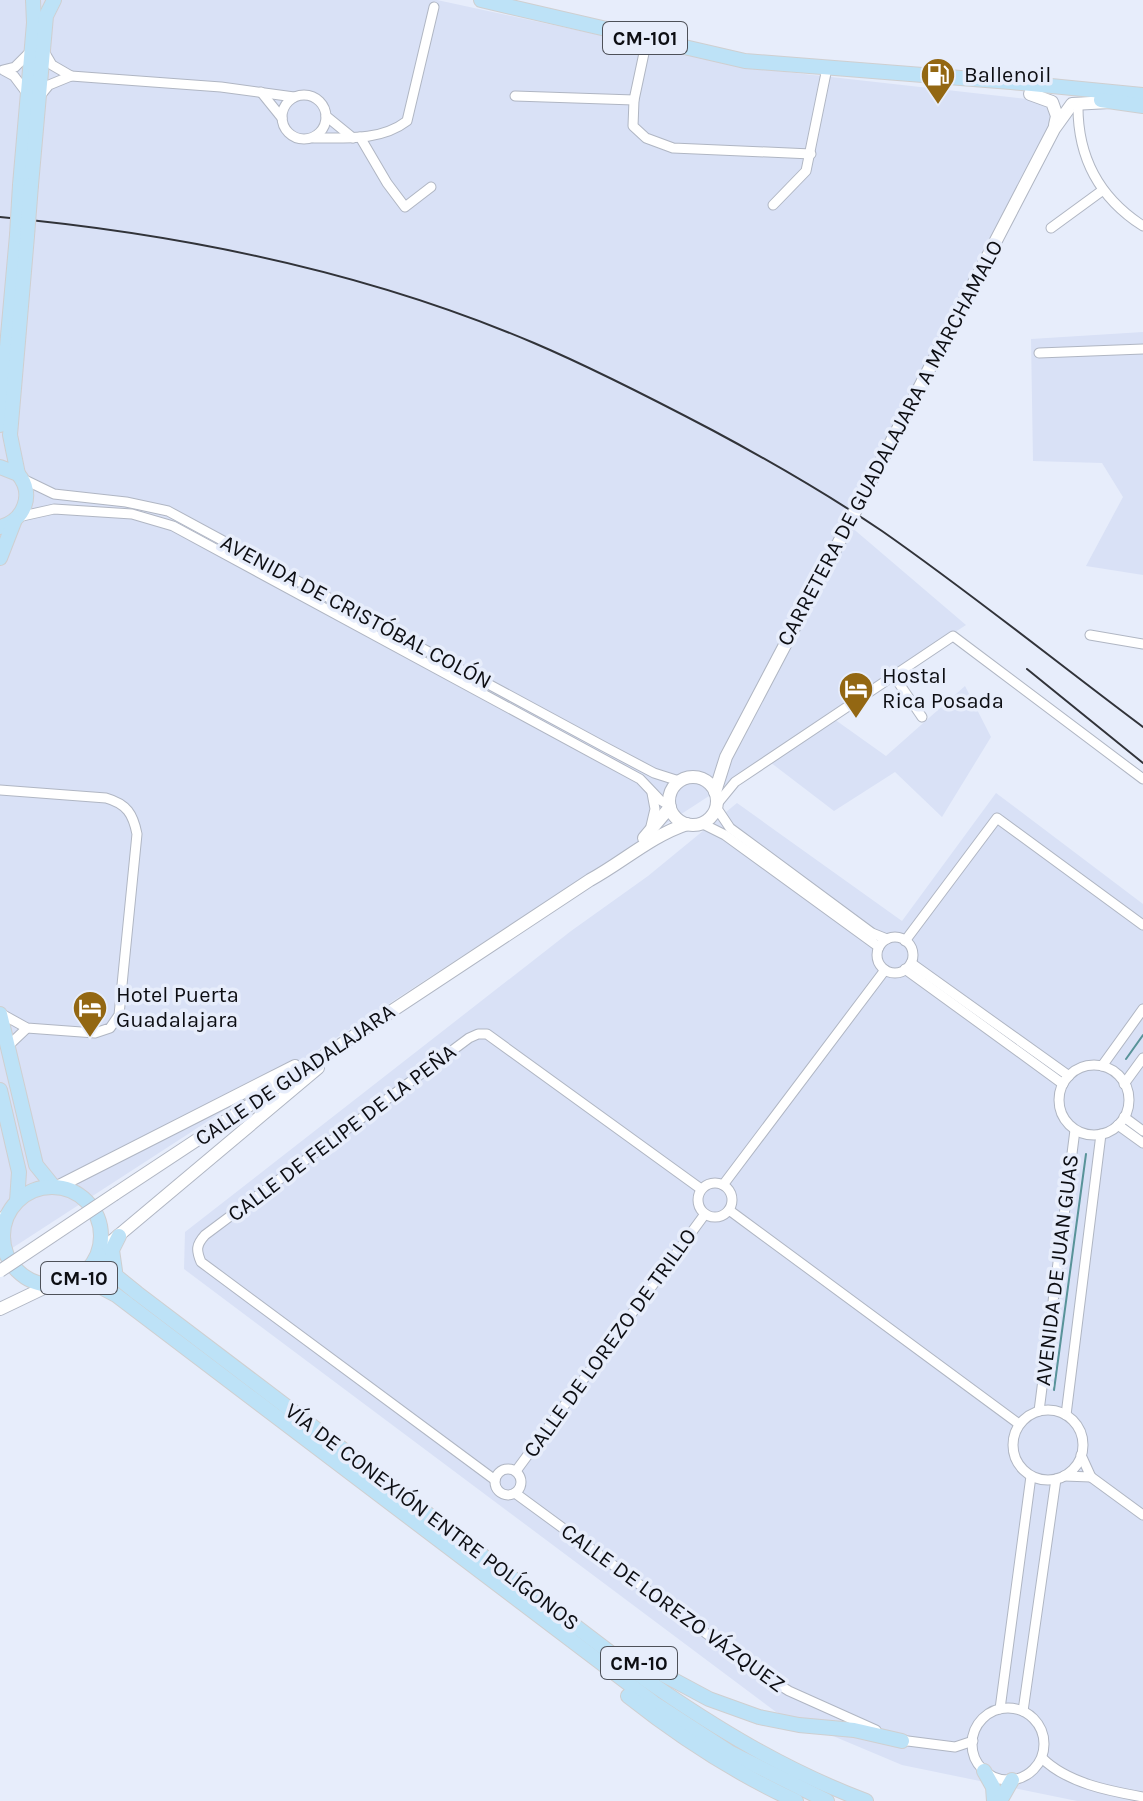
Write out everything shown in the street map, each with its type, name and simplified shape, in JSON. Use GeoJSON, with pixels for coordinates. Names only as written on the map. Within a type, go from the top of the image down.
{"type":"FeatureCollection","features":[{"type":"Feature","properties":{"kind":"main road"},"geometry":{"type":"LineString","coordinates":[[33,0],[38,48]]}},
{"type":"Feature","properties":{"kind":"main road"},"geometry":{"type":"LineString","coordinates":[[0,558],[11,522],[26,499],[10,435],[33,97],[38,48],[46,16],[54,0]]}},
{"type":"Feature","properties":{"kind":"main road","name":"CM-101"},"geometry":{"type":"LineString","coordinates":[[481,0],[745,61],[1143,95]]}},
{"type":"Feature","properties":{"kind":"main road","name":"CM-101"},"geometry":{"type":"LineString","coordinates":[[903,74],[1030,94],[1094,98],[1143,106]]}},
{"type":"Feature","properties":{"kind":"main road"},"geometry":{"type":"LineString","coordinates":[[1030,94],[1052,102],[1057,116],[1054,129]]}},
{"type":"Feature","properties":{"kind":"main road"},"geometry":{"type":"LineString","coordinates":[[1078,103],[1111,102]]}},
{"type":"Feature","properties":{"kind":"main road","name":"CARRETERA DE GUADALAJARA A MARCHAMALO"},"geometry":{"type":"LineString","coordinates":[[716,795],[726,757],[1054,129],[1070,106],[1078,103]]}},
{"type":"Feature","properties":{"kind":"main road"},"geometry":{"type":"LineString","coordinates":[[0,425],[22,235]]}},
{"type":"Feature","properties":{"kind":"main road"},"geometry":{"type":"LineString","coordinates":[[0,467],[20,476]]}},
{"type":"Feature","properties":{"kind":"main road","name":"CARRETERA DE GUADALAJARA A MARCHAMALO"},"geometry":{"type":"LineString","coordinates":[[702,778],[726,757]]}},
{"type":"Feature","properties":{"kind":"main road"},"geometry":{"type":"LineString","coordinates":[[690,777],[702,778],[716,795],[710,818],[701,823],[687,824],[676,817],[670,807],[671,792],[679,781],[690,777]]}},
{"type":"Feature","properties":{"kind":"main road","name":"CALLE DE GUADALAJARA"},"geometry":{"type":"LineString","coordinates":[[590,880],[649,834],[670,807]]}},
{"type":"Feature","properties":{"kind":"main road","name":"CALLE DE GUADALAJARA"},"geometry":{"type":"LineString","coordinates":[[0,1271],[662,833],[687,824]]}},
{"type":"Feature","properties":{"kind":"main road"},"geometry":{"type":"LineString","coordinates":[[9,1212],[37,1189],[55,1186],[288,1070],[418,986],[448,973]]}},
{"type":"Feature","properties":{"kind":"main road"},"geometry":{"type":"LineString","coordinates":[[0,1013],[36,1165],[55,1186]]}},
{"type":"Feature","properties":{"kind":"main road"},"geometry":{"type":"LineString","coordinates":[[100,1253],[254,1120],[383,1015]]}},
{"type":"Feature","properties":{"kind":"main road","name":"CM-10"},"geometry":{"type":"LineString","coordinates":[[0,1090],[19,1172],[4,1228],[3,1244],[17,1272],[30,1281],[48,1286],[77,1280],[90,1269],[100,1253],[102,1235],[100,1221],[84,1197],[55,1186]]}},
{"type":"Feature","properties":{"kind":"main road","name":"CM-10"},"geometry":{"type":"LineString","coordinates":[[116,1276],[112,1250],[119,1236]]}},
{"type":"Feature","properties":{"kind":"main road","name":"VÍA DE CONEXIÓN ENTRE POLÍGONOS"},"geometry":{"type":"LineString","coordinates":[[100,1253],[116,1276],[677,1719],[756,1767],[827,1801]]}},
{"type":"Feature","properties":{"kind":"main road","name":"VÍA DE CONEXIÓN ENTRE POLÍGONOS"},"geometry":{"type":"LineString","coordinates":[[77,1280],[116,1295],[702,1718],[785,1766],[866,1801]]}},
{"type":"Feature","properties":{"kind":"main road"},"geometry":{"type":"LineString","coordinates":[[0,1309],[48,1286]]}},
{"type":"Feature","properties":{"kind":"main road","name":"CM-10"},"geometry":{"type":"LineString","coordinates":[[407,1507],[532,1584],[618,1649],[683,1686],[725,1705],[773,1721],[854,1730],[902,1741]]}},
{"type":"Feature","properties":{"kind":"main road","name":"CM-10"},"geometry":{"type":"LineString","coordinates":[[407,1507],[443,1552],[661,1722],[729,1767],[796,1801]]}},
{"type":"Feature","properties":{"kind":"main road"},"geometry":{"type":"LineString","coordinates":[[984,1771],[997,1801]]}},
{"type":"Feature","properties":{"kind":"main road"},"geometry":{"type":"LineString","coordinates":[[997,1801],[1012,1780]]}},
{"type":"Feature","properties":{"kind":"street"},"geometry":{"type":"LineString","coordinates":[[261,92],[282,118],[289,134],[305,140],[357,138],[398,128],[407,121],[434,7]]}},
{"type":"Feature","properties":{"kind":"street"},"geometry":{"type":"LineString","coordinates":[[647,39],[629,126],[646,138],[673,148],[811,154]]}},
{"type":"Feature","properties":{"kind":"street"},"geometry":{"type":"LineString","coordinates":[[1,70],[15,67],[38,48],[52,65],[71,76],[221,87],[294,97],[312,96],[319,100],[326,116],[357,138],[405,207],[431,187]]}},
{"type":"Feature","properties":{"kind":"street"},"geometry":{"type":"LineString","coordinates":[[773,205],[806,171],[827,68]]}},
{"type":"Feature","properties":{"kind":"street"},"geometry":{"type":"LineString","coordinates":[[1,70],[14,76],[33,97],[49,85],[71,76]]}},
{"type":"Feature","properties":{"kind":"street"},"geometry":{"type":"LineString","coordinates":[[515,96],[634,100]]}},
{"type":"Feature","properties":{"kind":"street"},"geometry":{"type":"LineString","coordinates":[[282,118],[287,102],[294,97]]}},
{"type":"Feature","properties":{"kind":"street"},"geometry":{"type":"LineString","coordinates":[[1078,103],[1079,138]]}},
{"type":"Feature","properties":{"kind":"street"},"geometry":{"type":"LineString","coordinates":[[314,138],[321,132],[326,116]]}},
{"type":"Feature","properties":{"kind":"street"},"geometry":{"type":"LineString","coordinates":[[1054,129],[1068,125],[1075,129],[1088,166],[1103,190],[1143,226]]}},
{"type":"Feature","properties":{"kind":"street"},"geometry":{"type":"LineString","coordinates":[[1051,228],[1103,190]]}},
{"type":"Feature","properties":{"kind":"street"},"geometry":{"type":"LineString","coordinates":[[1039,353],[1143,349]]}},
{"type":"Feature","properties":{"kind":"street","name":"AVENIDA DE CRISTÓBAL COLÓN"},"geometry":{"type":"LineString","coordinates":[[20,476],[54,494],[126,502],[168,511],[654,773],[679,781]]}},
{"type":"Feature","properties":{"kind":"street","name":"AVENIDA DE CRISTÓBAL COLÓN"},"geometry":{"type":"LineString","coordinates":[[11,522],[54,509],[132,514],[173,526],[640,779],[670,807]]}},
{"type":"Feature","properties":{"kind":"street"},"geometry":{"type":"LineString","coordinates":[[1090,635],[1143,644]]}},
{"type":"Feature","properties":{"kind":"street"},"geometry":{"type":"LineString","coordinates":[[716,795],[953,636],[1143,779]]}},
{"type":"Feature","properties":{"kind":"street"},"geometry":{"type":"LineString","coordinates":[[894,676],[922,717]]}},
{"type":"Feature","properties":{"kind":"street"},"geometry":{"type":"LineString","coordinates":[[716,795],[735,782]]}},
{"type":"Feature","properties":{"kind":"street"},"geometry":{"type":"LineString","coordinates":[[0,1013],[27,1028],[95,1033],[110,1028],[119,1015],[137,834],[133,815],[120,802],[106,798],[1,789]]}},
{"type":"Feature","properties":{"kind":"street"},"geometry":{"type":"LineString","coordinates":[[649,834],[655,809],[651,790]]}},
{"type":"Feature","properties":{"kind":"street"},"geometry":{"type":"LineString","coordinates":[[716,795],[730,828],[883,943]]}},
{"type":"Feature","properties":{"kind":"street"},"geometry":{"type":"LineString","coordinates":[[905,941],[997,818],[1143,925]]}},
{"type":"Feature","properties":{"kind":"street"},"geometry":{"type":"LineString","coordinates":[[701,823],[725,835],[883,943]]}},
{"type":"Feature","properties":{"kind":"street"},"geometry":{"type":"LineString","coordinates":[[896,938],[905,941],[912,953],[908,966],[895,973],[885,970],[878,962],[883,943],[896,938]]}},
{"type":"Feature","properties":{"kind":"street"},"geometry":{"type":"LineString","coordinates":[[908,966],[1066,1080]]}},
{"type":"Feature","properties":{"kind":"street"},"geometry":{"type":"LineString","coordinates":[[723,1185],[885,970]]}},
{"type":"Feature","properties":{"kind":"street"},"geometry":{"type":"LineString","coordinates":[[1102,1066],[1143,1009]]}},
{"type":"Feature","properties":{"kind":"street"},"geometry":{"type":"LineString","coordinates":[[8,1046],[27,1028]]}},
{"type":"Feature","properties":{"kind":"street","name":"CALLE DE FELIPE DE LA PEÑA"},"geometry":{"type":"LineString","coordinates":[[495,1480],[201,1262],[196,1251],[198,1243],[478,1034],[487,1034],[701,1189]]}},
{"type":"Feature","properties":{"kind":"street"},"geometry":{"type":"LineString","coordinates":[[1124,1084],[1143,1058]]}},
{"type":"Feature","properties":{"kind":"street"},"geometry":{"type":"LineString","coordinates":[[1102,1066],[1112,1071],[1124,1084],[1129,1100],[1121,1121],[1101,1134],[1083,1134],[1065,1121],[1059,1101],[1066,1080],[1081,1068],[1102,1066]]}},
{"type":"Feature","properties":{"kind":"street"},"geometry":{"type":"LineString","coordinates":[[1121,1121],[1143,1131]]}},
{"type":"Feature","properties":{"kind":"street"},"geometry":{"type":"LineString","coordinates":[[1121,1121],[1143,1143]]}},
{"type":"Feature","properties":{"kind":"street","name":"AVENIDA DE JUAN GUAS"},"geometry":{"type":"LineString","coordinates":[[1039,1411],[1075,1130]]}},
{"type":"Feature","properties":{"kind":"street","name":"AVENIDA DE JUAN GUAS"},"geometry":{"type":"LineString","coordinates":[[1066,1415],[1101,1134]]}},
{"type":"Feature","properties":{"kind":"street"},"geometry":{"type":"LineString","coordinates":[[711,1183],[723,1185],[732,1197],[729,1210],[716,1217],[705,1214],[698,1205],[701,1189],[711,1183]]}},
{"type":"Feature","properties":{"kind":"street"},"geometry":{"type":"LineString","coordinates":[[729,1210],[1019,1424]]}},
{"type":"Feature","properties":{"kind":"street","name":"CALLE DE LOREZO DE TRILLO"},"geometry":{"type":"LineString","coordinates":[[516,1471],[705,1214]]}},
{"type":"Feature","properties":{"kind":"street"},"geometry":{"type":"LineString","coordinates":[[1023,1711],[1060,1478],[1073,1469],[1081,1455],[1082,1436],[1077,1425],[1066,1415],[1048,1409],[1026,1417],[1019,1424],[1012,1447],[1015,1459],[1031,1476],[1041,1480],[1060,1478],[1091,1477]]}},
{"type":"Feature","properties":{"kind":"street"},"geometry":{"type":"LineString","coordinates":[[1081,1455],[1091,1477],[1143,1515]]}},
{"type":"Feature","properties":{"kind":"street"},"geometry":{"type":"LineString","coordinates":[[505,1469],[516,1471],[521,1476],[522,1484],[515,1493],[501,1493],[495,1480],[505,1469]]}},
{"type":"Feature","properties":{"kind":"street"},"geometry":{"type":"LineString","coordinates":[[1000,1709],[1031,1476]]}},
{"type":"Feature","properties":{"kind":"street","name":"CALLE DE LOREZO VÁZQUEZ"},"geometry":{"type":"LineString","coordinates":[[515,1493],[783,1688],[902,1741],[955,1747],[973,1741]]}},
{"type":"Feature","properties":{"kind":"street"},"geometry":{"type":"LineString","coordinates":[[1000,1709],[1023,1711],[1032,1717],[1043,1733],[1042,1758],[1027,1775],[1012,1780],[1001,1779],[984,1771],[974,1755],[973,1741],[977,1726],[1000,1709]]}},
{"type":"Feature","properties":{"kind":"street"},"geometry":{"type":"LineString","coordinates":[[1042,1758],[1056,1770],[1080,1780],[1143,1797]]}},
{"type":"Feature","properties":{"kind":"shaded area"},"geometry":{"type":"Polygon","coordinates":[[[0,0],[437,0],[752,68],[1044,101],[1052,114],[1051,123],[843,520],[966,625],[827,714],[886,756],[965,686],[991,737],[942,817],[895,772],[834,811],[766,759],[0,1256],[0,0]]]}},
{"type":"Feature","properties":{"kind":"shaded area"},"geometry":{"type":"Polygon","coordinates":[[[1143,332],[1143,575],[1086,566],[1123,497],[1102,463],[1033,461],[1031,339],[1143,332]]]}},
{"type":"Feature","properties":{"kind":"shaded area"},"geometry":{"type":"Polygon","coordinates":[[[996,793],[1143,904],[1143,1801],[1077,1801],[902,1765],[776,1712],[184,1269],[185,1232],[571,931],[648,876],[737,803],[902,921],[996,793]]]}},
{"type":"Feature","properties":{"kind":"waterway"},"geometry":{"type":"LineString","coordinates":[[1126,1059],[1143,1035]]}},
{"type":"Feature","properties":{"kind":"waterway"},"geometry":{"type":"LineString","coordinates":[[1054,1390],[1086,1154]]}},
{"type":"Feature","properties":{"kind":"railway"},"geometry":{"type":"LineString","coordinates":[[0,217],[136,234],[272,259],[405,295],[557,353],[712,430],[840,504],[948,579],[1143,727]]}},
{"type":"Feature","properties":{"kind":"railway"},"geometry":{"type":"LineString","coordinates":[[1027,669],[1143,763]]}},
{"type":"Feature","properties":{"kind":"place","name":"Ballenoil"},"geometry":{"type":"Point","coordinates":[938,106]}},
{"type":"Feature","properties":{"kind":"place","name":"Hostal Rica Posada"},"geometry":{"type":"Point","coordinates":[856,720]}},
{"type":"Feature","properties":{"kind":"place","name":"Hotel Puerta Guadalajara"},"geometry":{"type":"Point","coordinates":[90,1039]}}]}
